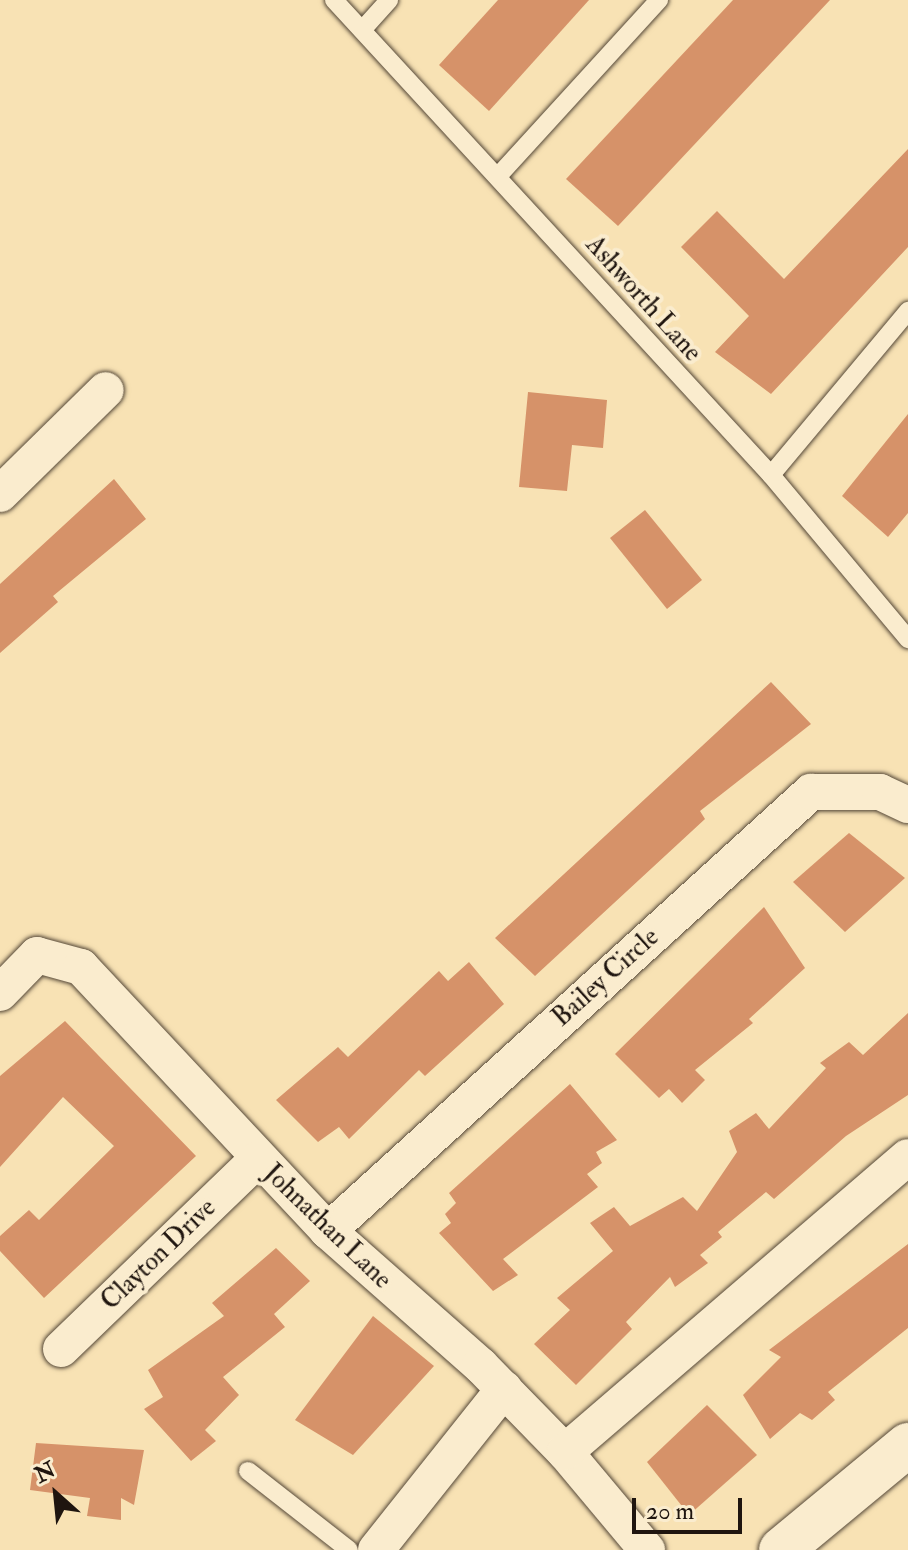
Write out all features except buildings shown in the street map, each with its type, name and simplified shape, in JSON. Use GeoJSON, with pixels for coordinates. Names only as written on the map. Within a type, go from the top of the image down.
{"type":"FeatureCollection","features":[{"type":"Feature","properties":{"kind":"main road"},"geometry":{"type":"LineString","coordinates":[[781,1550],[908,1445]]}},
{"type":"Feature","properties":{"kind":"street"},"geometry":{"type":"LineString","coordinates":[[0,494],[106,390]]}},
{"type":"Feature","properties":{"kind":"street","name":"Bailey Circle"},"geometry":{"type":"LineString","coordinates":[[328,1231],[811,792],[880,792],[908,805]]}},
{"type":"Feature","properties":{"kind":"street","name":"Johnathan Lane"},"geometry":{"type":"LineString","coordinates":[[0,993],[37,955],[81,967],[257,1160],[328,1231],[504,1389],[565,1452],[647,1550]]}},
{"type":"Feature","properties":{"kind":"street"},"geometry":{"type":"LineString","coordinates":[[565,1452],[908,1157]]}},
{"type":"Feature","properties":{"kind":"street","name":"Clayton Drive"},"geometry":{"type":"LineString","coordinates":[[61,1349],[257,1160]]}},
{"type":"Feature","properties":{"kind":"street"},"geometry":{"type":"LineString","coordinates":[[376,1550],[504,1389]]}},
{"type":"Feature","properties":{"kind":"lane","name":"Ashworth Lane"},"geometry":{"type":"LineString","coordinates":[[334,0],[500,174],[625,323],[771,475],[908,639]]}},
{"type":"Feature","properties":{"kind":"lane"},"geometry":{"type":"LineString","coordinates":[[363,29],[389,0]]}},
{"type":"Feature","properties":{"kind":"lane"},"geometry":{"type":"LineString","coordinates":[[500,174],[659,0]]}},
{"type":"Feature","properties":{"kind":"lane"},"geometry":{"type":"LineString","coordinates":[[771,475],[908,311]]}},
{"type":"Feature","properties":{"kind":"lane"},"geometry":{"type":"LineString","coordinates":[[248,1471],[349,1550]]}}]}
